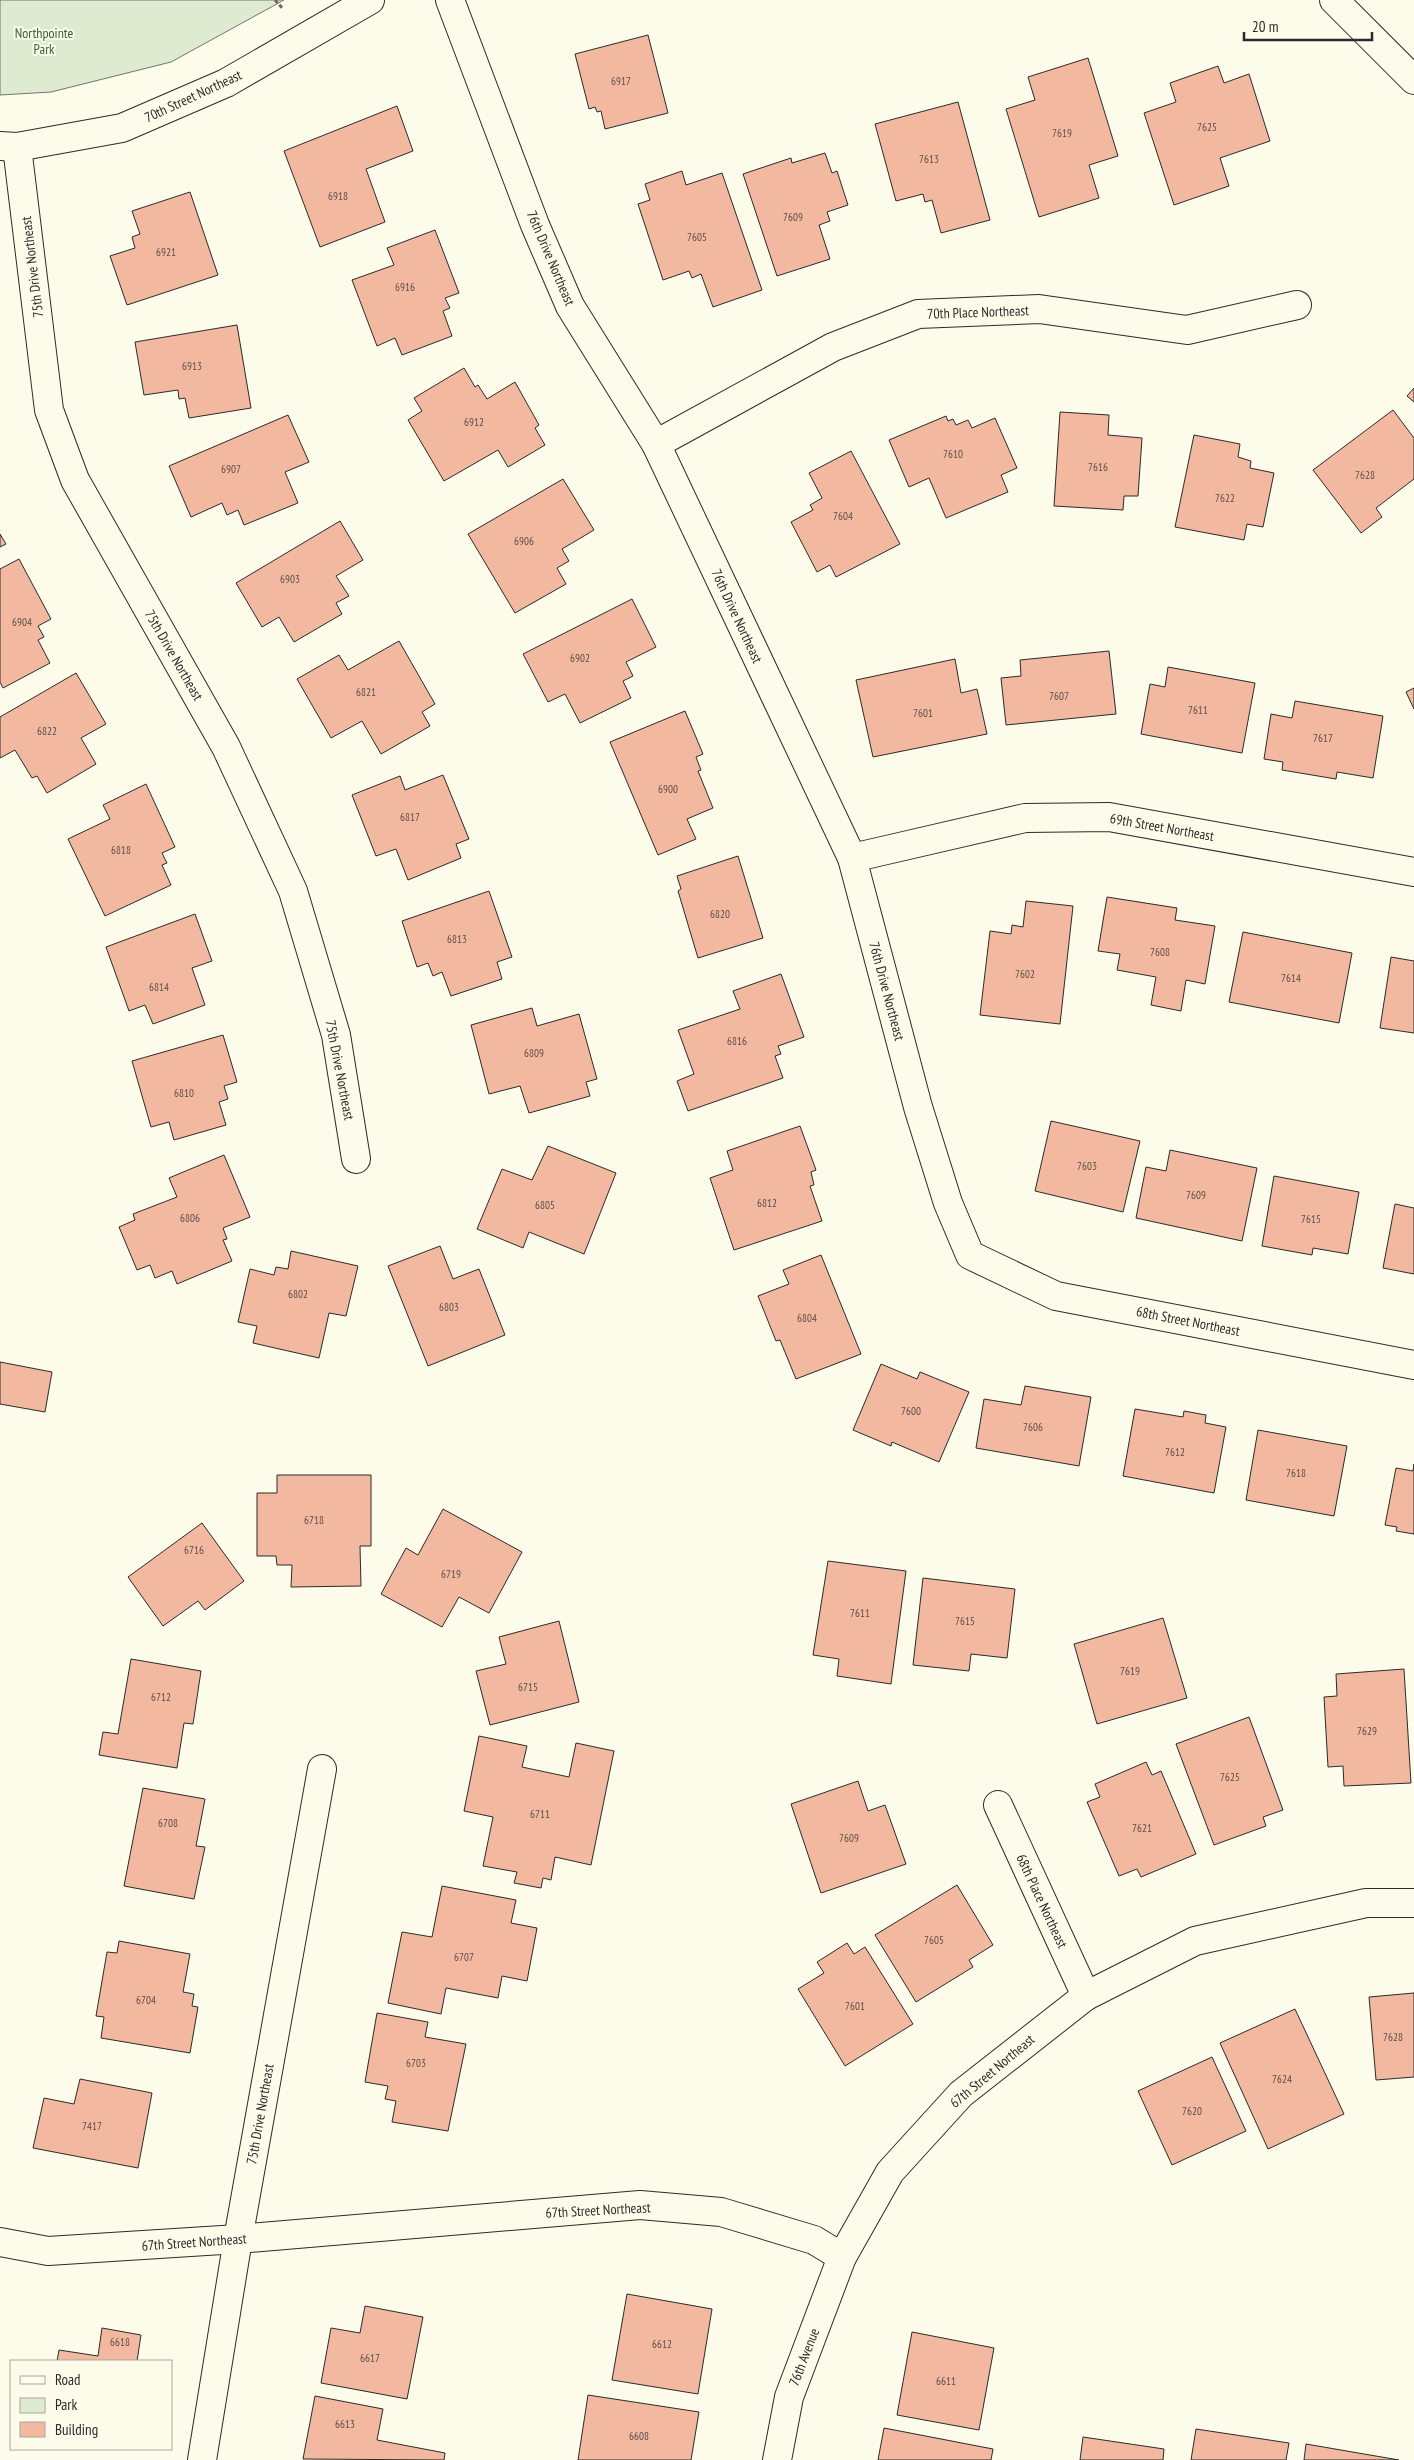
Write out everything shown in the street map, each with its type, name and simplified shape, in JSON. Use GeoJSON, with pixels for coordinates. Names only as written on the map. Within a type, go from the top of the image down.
{"type":"FeatureCollection","features":[{"type":"Feature","properties":{"kind":"street","name":"70th Street Northeast"},"geometry":{"type":"LineString","coordinates":[[9,146],[122,128],[226,82],[370,0]]}},
{"type":"Feature","properties":{"kind":"street","name":"76th Drive Northeast"},"geometry":{"type":"LineString","coordinates":[[450,0],[535,225],[570,306],[656,444],[852,858],[918,1107],[948,1202],[970,1255]]}},
{"type":"Feature","properties":{"kind":"street"},"geometry":{"type":"LineString","coordinates":[[1334,0],[1414,80]]}},
{"type":"Feature","properties":{"kind":"street","name":"75th Drive Northeast"},"geometry":{"type":"LineString","coordinates":[[9,146],[49,410],[75,480],[226,747],[293,891],[336,1036],[356,1159]]}},
{"type":"Feature","properties":{"kind":"street","name":"70th Place Northeast"},"geometry":{"type":"LineString","coordinates":[[656,444],[833,346],[918,314],[1039,309],[1187,330],[1297,305]]}},
{"type":"Feature","properties":{"kind":"street","name":"69th Street Northeast"},"geometry":{"type":"LineString","coordinates":[[852,858],[1025,818],[1109,817],[1414,872]]}},
{"type":"Feature","properties":{"kind":"street","name":"68th Street Northeast"},"geometry":{"type":"LineString","coordinates":[[970,1255],[1056,1296],[1414,1365]]}},
{"type":"Feature","properties":{"kind":"street","name":"75th Drive Northeast"},"geometry":{"type":"LineString","coordinates":[[202,2460],[238,2239],[322,1769]]}},
{"type":"Feature","properties":{"kind":"street","name":"68th Place Northeast"},"geometry":{"type":"LineString","coordinates":[[998,1805],[1086,1996]]}},
{"type":"Feature","properties":{"kind":"street","name":"67th Street Northeast"},"geometry":{"type":"LineString","coordinates":[[0,2242],[48,2251],[238,2239],[640,2204],[721,2212],[814,2240],[842,2257],[890,2172],[961,2094],[1086,1996],[1195,1941],[1366,1902],[1414,1903]]}},
{"type":"Feature","properties":{"kind":"street","name":"76th Avenue"},"geometry":{"type":"LineString","coordinates":[[776,2460],[788,2397],[842,2257]]}},
{"type":"Feature","properties":{"kind":"green space","name":"Northpointe Park"},"geometry":{"type":"Polygon","coordinates":[[[0,0],[284,0],[171,62],[51,92],[0,95],[0,0]]]}},
{"type":"Feature","properties":{"kind":"building"},"geometry":{"type":"Polygon","coordinates":[[[648,35],[668,113],[605,129],[601,111],[597,112],[595,107],[589,109],[575,54],[648,35]]]}},
{"type":"Feature","properties":{"kind":"building"},"geometry":{"type":"Polygon","coordinates":[[[1088,58],[1118,156],[1089,165],[1099,198],[1039,217],[1006,109],[1035,100],[1028,77],[1088,58]]]}},
{"type":"Feature","properties":{"kind":"building"},"geometry":{"type":"Polygon","coordinates":[[[1218,66],[1224,83],[1249,74],[1270,141],[1220,158],[1229,186],[1174,205],[1144,113],[1176,102],[1170,83],[1218,66]]]}},
{"type":"Feature","properties":{"kind":"building"},"geometry":{"type":"Polygon","coordinates":[[[958,102],[990,220],[941,233],[932,200],[925,202],[923,194],[896,201],[875,124],[958,102]]]}},
{"type":"Feature","properties":{"kind":"building"},"geometry":{"type":"Polygon","coordinates":[[[397,106],[413,151],[366,169],[385,222],[320,247],[284,151],[397,106]]]}},
{"type":"Feature","properties":{"kind":"building"},"geometry":{"type":"Polygon","coordinates":[[[825,153],[832,173],[837,171],[848,205],[827,212],[830,221],[819,225],[830,259],[777,276],[743,174],[791,158],[792,163],[825,153]]]}},
{"type":"Feature","properties":{"kind":"building"},"geometry":{"type":"Polygon","coordinates":[[[682,171],[686,185],[722,173],[762,290],[713,307],[701,274],[692,278],[689,271],[663,280],[638,204],[650,200],[645,184],[682,171]]]}},
{"type":"Feature","properties":{"kind":"building"},"geometry":{"type":"Polygon","coordinates":[[[190,192],[218,275],[127,305],[110,256],[135,248],[132,237],[140,234],[132,211],[190,192]]]}},
{"type":"Feature","properties":{"kind":"building"},"geometry":{"type":"Polygon","coordinates":[[[435,230],[459,293],[445,298],[450,308],[443,311],[452,336],[402,355],[395,338],[377,346],[352,280],[394,265],[387,248],[435,230]]]}},
{"type":"Feature","properties":{"kind":"building"},"geometry":{"type":"Polygon","coordinates":[[[237,325],[251,408],[189,418],[185,398],[179,399],[178,390],[144,395],[135,342],[237,325]]]}},
{"type":"Feature","properties":{"kind":"building"},"geometry":{"type":"Polygon","coordinates":[[[464,368],[475,387],[478,385],[487,399],[515,382],[539,425],[535,428],[545,445],[508,467],[498,450],[444,481],[408,420],[422,411],[414,398],[464,368]]]}},
{"type":"Feature","properties":{"kind":"building"},"geometry":{"type":"Polygon","coordinates":[[[1414,388],[1414,402],[1407,396],[1414,388]]]}},
{"type":"Feature","properties":{"kind":"building"},"geometry":{"type":"Polygon","coordinates":[[[1393,410],[1414,438],[1414,479],[1376,508],[1382,517],[1361,533],[1313,470],[1393,410]]]}},
{"type":"Feature","properties":{"kind":"building"},"geometry":{"type":"Polygon","coordinates":[[[1060,412],[1109,415],[1108,435],[1142,438],[1138,496],[1124,496],[1123,510],[1054,506],[1060,412]]]}},
{"type":"Feature","properties":{"kind":"building"},"geometry":{"type":"Polygon","coordinates":[[[288,415],[309,462],[285,472],[298,503],[244,525],[238,510],[227,515],[222,503],[191,517],[169,466],[288,415]]]}},
{"type":"Feature","properties":{"kind":"building"},"geometry":{"type":"Polygon","coordinates":[[[946,416],[948,421],[953,419],[956,425],[968,420],[972,428],[995,418],[1017,468],[1001,475],[1008,492],[946,518],[929,478],[909,487],[889,440],[946,416]]]}},
{"type":"Feature","properties":{"kind":"building"},"geometry":{"type":"Polygon","coordinates":[[[1194,435],[1240,444],[1238,457],[1251,461],[1250,468],[1274,473],[1263,527],[1247,524],[1244,540],[1175,527],[1194,435]]]}},
{"type":"Feature","properties":{"kind":"building"},"geometry":{"type":"Polygon","coordinates":[[[851,451],[900,544],[836,577],[830,565],[817,572],[791,522],[813,510],[810,505],[822,498],[809,473],[851,451]]]}},
{"type":"Feature","properties":{"kind":"building"},"geometry":{"type":"Polygon","coordinates":[[[563,479],[594,530],[562,549],[569,561],[557,568],[566,584],[515,613],[468,534],[563,479]]]}},
{"type":"Feature","properties":{"kind":"building"},"geometry":{"type":"Polygon","coordinates":[[[340,521],[363,560],[336,576],[349,596],[336,603],[342,614],[294,642],[279,617],[262,627],[236,583],[340,521]]]}},
{"type":"Feature","properties":{"kind":"building"},"geometry":{"type":"Polygon","coordinates":[[[0,534],[6,544],[0,547],[0,534]]]}},
{"type":"Feature","properties":{"kind":"building"},"geometry":{"type":"Polygon","coordinates":[[[19,559],[51,619],[38,626],[44,637],[38,640],[50,663],[3,688],[0,682],[0,569],[19,559]]]}},
{"type":"Feature","properties":{"kind":"building"},"geometry":{"type":"Polygon","coordinates":[[[632,599],[656,647],[626,662],[633,676],[623,681],[631,698],[580,723],[565,694],[548,702],[523,654],[632,599]]]}},
{"type":"Feature","properties":{"kind":"building"},"geometry":{"type":"Polygon","coordinates":[[[399,641],[435,704],[422,712],[430,726],[381,754],[362,721],[331,738],[297,679],[339,655],[348,670],[399,641]]]}},
{"type":"Feature","properties":{"kind":"building"},"geometry":{"type":"Polygon","coordinates":[[[1109,651],[1116,714],[1006,725],[1001,678],[1021,676],[1020,660],[1109,651]]]}},
{"type":"Feature","properties":{"kind":"building"},"geometry":{"type":"Polygon","coordinates":[[[955,659],[961,693],[977,689],[987,734],[873,757],[856,680],[955,659]]]}},
{"type":"Feature","properties":{"kind":"building"},"geometry":{"type":"Polygon","coordinates":[[[1168,667],[1255,683],[1242,753],[1141,734],[1150,684],[1165,687],[1168,667]]]}},
{"type":"Feature","properties":{"kind":"building"},"geometry":{"type":"Polygon","coordinates":[[[76,673],[106,724],[81,738],[96,764],[47,793],[37,776],[32,778],[15,750],[0,758],[0,717],[76,673]]]}},
{"type":"Feature","properties":{"kind":"building"},"geometry":{"type":"Polygon","coordinates":[[[1414,688],[1414,709],[1406,692],[1414,688]]]}},
{"type":"Feature","properties":{"kind":"building"},"geometry":{"type":"Polygon","coordinates":[[[1295,701],[1383,716],[1373,778],[1337,772],[1336,779],[1282,770],[1283,762],[1264,759],[1271,714],[1292,718],[1295,701]]]}},
{"type":"Feature","properties":{"kind":"building"},"geometry":{"type":"Polygon","coordinates":[[[685,711],[703,754],[696,757],[701,770],[698,771],[713,808],[687,819],[696,839],[658,855],[610,742],[685,711]]]}},
{"type":"Feature","properties":{"kind":"building"},"geometry":{"type":"Polygon","coordinates":[[[443,775],[469,839],[456,844],[461,858],[408,880],[396,849],[376,856],[352,795],[400,776],[405,790],[443,775]]]}},
{"type":"Feature","properties":{"kind":"building"},"geometry":{"type":"Polygon","coordinates":[[[146,784],[175,847],[162,853],[167,863],[162,865],[171,885],[105,916],[68,839],[110,819],[103,805],[146,784]]]}},
{"type":"Feature","properties":{"kind":"building"},"geometry":{"type":"Polygon","coordinates":[[[738,856],[763,938],[698,958],[678,891],[681,889],[677,876],[738,856]]]}},
{"type":"Feature","properties":{"kind":"building"},"geometry":{"type":"Polygon","coordinates":[[[489,891],[512,957],[497,962],[502,979],[451,996],[442,972],[433,976],[428,963],[417,967],[402,921],[489,891]]]}},
{"type":"Feature","properties":{"kind":"building"},"geometry":{"type":"Polygon","coordinates":[[[1107,897],[1177,908],[1175,920],[1215,926],[1205,984],[1186,980],[1181,1011],[1151,1005],[1156,977],[1117,970],[1120,954],[1098,951],[1107,897]]]}},
{"type":"Feature","properties":{"kind":"building"},"geometry":{"type":"Polygon","coordinates":[[[1026,901],[1073,906],[1060,1024],[980,1015],[990,931],[1011,934],[1012,925],[1023,927],[1026,901]]]}},
{"type":"Feature","properties":{"kind":"building"},"geometry":{"type":"Polygon","coordinates":[[[195,914],[212,961],[192,968],[205,1005],[153,1024],[145,1005],[129,1011],[106,947],[195,914]]]}},
{"type":"Feature","properties":{"kind":"building"},"geometry":{"type":"Polygon","coordinates":[[[1243,932],[1352,953],[1339,1023],[1229,1002],[1243,932]]]}},
{"type":"Feature","properties":{"kind":"building"},"geometry":{"type":"Polygon","coordinates":[[[1391,957],[1414,961],[1414,1033],[1380,1028],[1391,957]]]}},
{"type":"Feature","properties":{"kind":"building"},"geometry":{"type":"Polygon","coordinates":[[[781,974],[804,1037],[778,1046],[781,1054],[775,1056],[783,1078],[688,1111],[677,1081],[694,1074],[678,1030],[740,1009],[733,991],[781,974]]]}},
{"type":"Feature","properties":{"kind":"building"},"geometry":{"type":"Polygon","coordinates":[[[532,1008],[537,1026],[579,1014],[597,1079],[586,1082],[590,1096],[529,1113],[520,1086],[489,1094],[471,1025],[532,1008]]]}},
{"type":"Feature","properties":{"kind":"building"},"geometry":{"type":"Polygon","coordinates":[[[223,1035],[237,1082],[224,1086],[228,1099],[219,1102],[226,1125],[174,1140],[169,1122],[151,1127],[132,1061],[223,1035]]]}},
{"type":"Feature","properties":{"kind":"building"},"geometry":{"type":"Polygon","coordinates":[[[1051,1121],[1140,1141],[1123,1212],[1035,1191],[1051,1121]]]}},
{"type":"Feature","properties":{"kind":"building"},"geometry":{"type":"Polygon","coordinates":[[[800,1126],[816,1170],[811,1172],[814,1185],[810,1186],[822,1221],[734,1250],[710,1178],[733,1170],[727,1151],[800,1126]]]}},
{"type":"Feature","properties":{"kind":"building"},"geometry":{"type":"Polygon","coordinates":[[[548,1146],[616,1173],[584,1254],[529,1232],[523,1248],[477,1229],[502,1169],[532,1180],[548,1146]]]}},
{"type":"Feature","properties":{"kind":"building"},"geometry":{"type":"Polygon","coordinates":[[[1170,1150],[1257,1168],[1242,1241],[1136,1218],[1146,1167],[1166,1171],[1170,1150]]]}},
{"type":"Feature","properties":{"kind":"building"},"geometry":{"type":"Polygon","coordinates":[[[224,1155],[250,1217],[223,1228],[227,1239],[223,1240],[232,1261],[177,1284],[172,1271],[155,1278],[150,1265],[137,1270],[119,1227],[135,1220],[133,1214],[177,1197],[169,1178],[224,1155]]]}},
{"type":"Feature","properties":{"kind":"building"},"geometry":{"type":"Polygon","coordinates":[[[1274,1176],[1359,1192],[1348,1254],[1313,1248],[1312,1255],[1262,1246],[1274,1176]]]}},
{"type":"Feature","properties":{"kind":"building"},"geometry":{"type":"Polygon","coordinates":[[[1395,1204],[1414,1208],[1414,1274],[1383,1268],[1395,1204]]]}},
{"type":"Feature","properties":{"kind":"building"},"geometry":{"type":"Polygon","coordinates":[[[440,1246],[453,1279],[479,1269],[505,1335],[428,1366],[388,1266],[440,1246]]]}},
{"type":"Feature","properties":{"kind":"building"},"geometry":{"type":"Polygon","coordinates":[[[291,1251],[358,1266],[346,1316],[329,1313],[319,1358],[253,1343],[257,1326],[238,1322],[250,1269],[274,1275],[276,1267],[288,1269],[291,1251]]]}},
{"type":"Feature","properties":{"kind":"building"},"geometry":{"type":"Polygon","coordinates":[[[821,1255],[861,1354],[796,1379],[780,1340],[776,1341],[758,1296],[789,1284],[783,1270],[821,1255]]]}},
{"type":"Feature","properties":{"kind":"building"},"geometry":{"type":"Polygon","coordinates":[[[0,1362],[52,1372],[45,1412],[0,1404],[0,1362]]]}},
{"type":"Feature","properties":{"kind":"building"},"geometry":{"type":"Polygon","coordinates":[[[881,1364],[917,1379],[920,1372],[969,1392],[939,1462],[892,1442],[891,1446],[853,1430],[881,1364]]]}},
{"type":"Feature","properties":{"kind":"building"},"geometry":{"type":"Polygon","coordinates":[[[1025,1386],[1091,1397],[1079,1466],[976,1448],[984,1399],[1021,1405],[1025,1386]]]}},
{"type":"Feature","properties":{"kind":"building"},"geometry":{"type":"Polygon","coordinates":[[[1135,1409],[1183,1417],[1184,1411],[1206,1415],[1205,1423],[1226,1427],[1214,1493],[1123,1476],[1135,1409]]]}},
{"type":"Feature","properties":{"kind":"building"},"geometry":{"type":"Polygon","coordinates":[[[1258,1430],[1347,1446],[1334,1516],[1246,1500],[1258,1430]]]}},
{"type":"Feature","properties":{"kind":"building"},"geometry":{"type":"Polygon","coordinates":[[[1414,1464],[1414,1534],[1396,1531],[1397,1527],[1385,1525],[1396,1468],[1413,1471],[1414,1464]]]}},
{"type":"Feature","properties":{"kind":"building"},"geometry":{"type":"Polygon","coordinates":[[[277,1475],[371,1475],[371,1546],[360,1546],[361,1586],[291,1587],[292,1565],[277,1565],[276,1556],[257,1556],[257,1493],[277,1493],[277,1475]]]}},
{"type":"Feature","properties":{"kind":"building"},"geometry":{"type":"Polygon","coordinates":[[[443,1509],[522,1552],[489,1613],[459,1597],[442,1627],[381,1594],[406,1548],[418,1555],[443,1509]]]}},
{"type":"Feature","properties":{"kind":"building"},"geometry":{"type":"Polygon","coordinates":[[[202,1523],[244,1581],[205,1610],[198,1601],[163,1626],[128,1577],[202,1523]]]}},
{"type":"Feature","properties":{"kind":"building"},"geometry":{"type":"Polygon","coordinates":[[[828,1561],[906,1571],[891,1684],[837,1676],[839,1659],[813,1655],[828,1561]]]}},
{"type":"Feature","properties":{"kind":"building"},"geometry":{"type":"Polygon","coordinates":[[[923,1578],[1015,1589],[1007,1658],[971,1654],[969,1671],[913,1665],[923,1578]]]}},
{"type":"Feature","properties":{"kind":"building"},"geometry":{"type":"Polygon","coordinates":[[[1163,1618],[1187,1698],[1097,1724],[1074,1644],[1163,1618]]]}},
{"type":"Feature","properties":{"kind":"building"},"geometry":{"type":"Polygon","coordinates":[[[559,1621],[579,1702],[490,1725],[476,1671],[506,1664],[499,1637],[559,1621]]]}},
{"type":"Feature","properties":{"kind":"building"},"geometry":{"type":"Polygon","coordinates":[[[131,1659],[201,1671],[193,1724],[184,1723],[177,1768],[99,1755],[103,1732],[118,1734],[131,1659]]]}},
{"type":"Feature","properties":{"kind":"building"},"geometry":{"type":"Polygon","coordinates":[[[1404,1669],[1411,1783],[1344,1786],[1343,1766],[1328,1767],[1324,1697],[1337,1696],[1336,1674],[1404,1669]]]}},
{"type":"Feature","properties":{"kind":"building"},"geometry":{"type":"Polygon","coordinates":[[[1249,1717],[1283,1810],[1263,1817],[1266,1826],[1214,1845],[1176,1744],[1249,1717]]]}},
{"type":"Feature","properties":{"kind":"building"},"geometry":{"type":"Polygon","coordinates":[[[479,1736],[527,1746],[522,1767],[569,1777],[576,1743],[614,1751],[591,1865],[555,1857],[551,1880],[543,1878],[541,1888],[514,1883],[517,1872],[483,1866],[493,1817],[464,1811],[479,1736]]]}},
{"type":"Feature","properties":{"kind":"building"},"geometry":{"type":"Polygon","coordinates":[[[1146,1762],[1152,1775],[1161,1771],[1196,1854],[1141,1877],[1137,1869],[1119,1876],[1087,1802],[1100,1797],[1095,1784],[1146,1762]]]}},
{"type":"Feature","properties":{"kind":"building"},"geometry":{"type":"Polygon","coordinates":[[[858,1781],[868,1811],[885,1805],[906,1864],[821,1893],[791,1804],[858,1781]]]}},
{"type":"Feature","properties":{"kind":"building"},"geometry":{"type":"Polygon","coordinates":[[[143,1788],[205,1799],[196,1846],[205,1847],[194,1899],[124,1886],[143,1788]]]}},
{"type":"Feature","properties":{"kind":"building"},"geometry":{"type":"Polygon","coordinates":[[[957,1885],[993,1945],[969,1960],[973,1967],[916,2002],[875,1935],[957,1885]]]}},
{"type":"Feature","properties":{"kind":"building"},"geometry":{"type":"Polygon","coordinates":[[[442,1886],[516,1900],[511,1923],[537,1928],[527,1981],[502,1976],[498,1998],[446,1988],[441,2014],[388,2003],[402,1932],[432,1937],[442,1886]]]}},
{"type":"Feature","properties":{"kind":"building"},"geometry":{"type":"Polygon","coordinates":[[[119,1941],[190,1954],[183,1992],[194,1994],[192,2006],[198,2007],[190,2053],[101,2038],[104,2017],[96,2016],[107,1952],[117,1953],[119,1941]]]}},
{"type":"Feature","properties":{"kind":"building"},"geometry":{"type":"Polygon","coordinates":[[[847,1943],[854,1954],[865,1947],[913,2024],[845,2066],[798,1989],[824,1973],[817,1962],[847,1943]]]}},
{"type":"Feature","properties":{"kind":"building"},"geometry":{"type":"Polygon","coordinates":[[[1414,1993],[1414,2077],[1376,2080],[1369,1997],[1414,1993]]]}},
{"type":"Feature","properties":{"kind":"building"},"geometry":{"type":"Polygon","coordinates":[[[1295,2009],[1344,2114],[1268,2149],[1220,2043],[1295,2009]]]}},
{"type":"Feature","properties":{"kind":"building"},"geometry":{"type":"Polygon","coordinates":[[[377,2013],[428,2022],[425,2037],[466,2044],[448,2131],[392,2122],[396,2101],[385,2099],[388,2086],[365,2082],[377,2013]]]}},
{"type":"Feature","properties":{"kind":"building"},"geometry":{"type":"Polygon","coordinates":[[[1212,2057],[1246,2131],[1172,2165],[1138,2091],[1212,2057]]]}},
{"type":"Feature","properties":{"kind":"building"},"geometry":{"type":"Polygon","coordinates":[[[80,2079],[152,2093],[138,2168],[33,2148],[44,2098],[74,2104],[80,2079]]]}},
{"type":"Feature","properties":{"kind":"building"},"geometry":{"type":"Polygon","coordinates":[[[627,2294],[712,2309],[698,2394],[612,2380],[627,2294]]]}},
{"type":"Feature","properties":{"kind":"building"},"geometry":{"type":"Polygon","coordinates":[[[365,2306],[423,2317],[407,2399],[321,2383],[331,2328],[360,2333],[365,2306]]]}},
{"type":"Feature","properties":{"kind":"building"},"geometry":{"type":"Polygon","coordinates":[[[102,2328],[141,2335],[137,2360],[57,2360],[59,2350],[98,2356],[102,2328]]]}},
{"type":"Feature","properties":{"kind":"building"},"geometry":{"type":"Polygon","coordinates":[[[912,2332],[994,2348],[979,2430],[897,2415],[912,2332]]]}},
{"type":"Feature","properties":{"kind":"building"},"geometry":{"type":"Polygon","coordinates":[[[588,2395],[699,2412],[691,2460],[578,2460],[588,2395]]]}},
{"type":"Feature","properties":{"kind":"building"},"geometry":{"type":"Polygon","coordinates":[[[315,2396],[383,2409],[377,2440],[445,2453],[444,2460],[303,2459],[315,2396]]]}},
{"type":"Feature","properties":{"kind":"building"},"geometry":{"type":"Polygon","coordinates":[[[884,2428],[993,2449],[991,2460],[878,2460],[884,2428]]]}},
{"type":"Feature","properties":{"kind":"building"},"geometry":{"type":"Polygon","coordinates":[[[1196,2429],[1289,2443],[1286,2460],[1191,2460],[1196,2429]]]}},
{"type":"Feature","properties":{"kind":"building"},"geometry":{"type":"Polygon","coordinates":[[[1083,2437],[1164,2449],[1163,2460],[1080,2460],[1083,2437]]]}},
{"type":"Feature","properties":{"kind":"building"},"geometry":{"type":"Polygon","coordinates":[[[1306,2444],[1399,2460],[1304,2460],[1306,2444]]]}}]}
